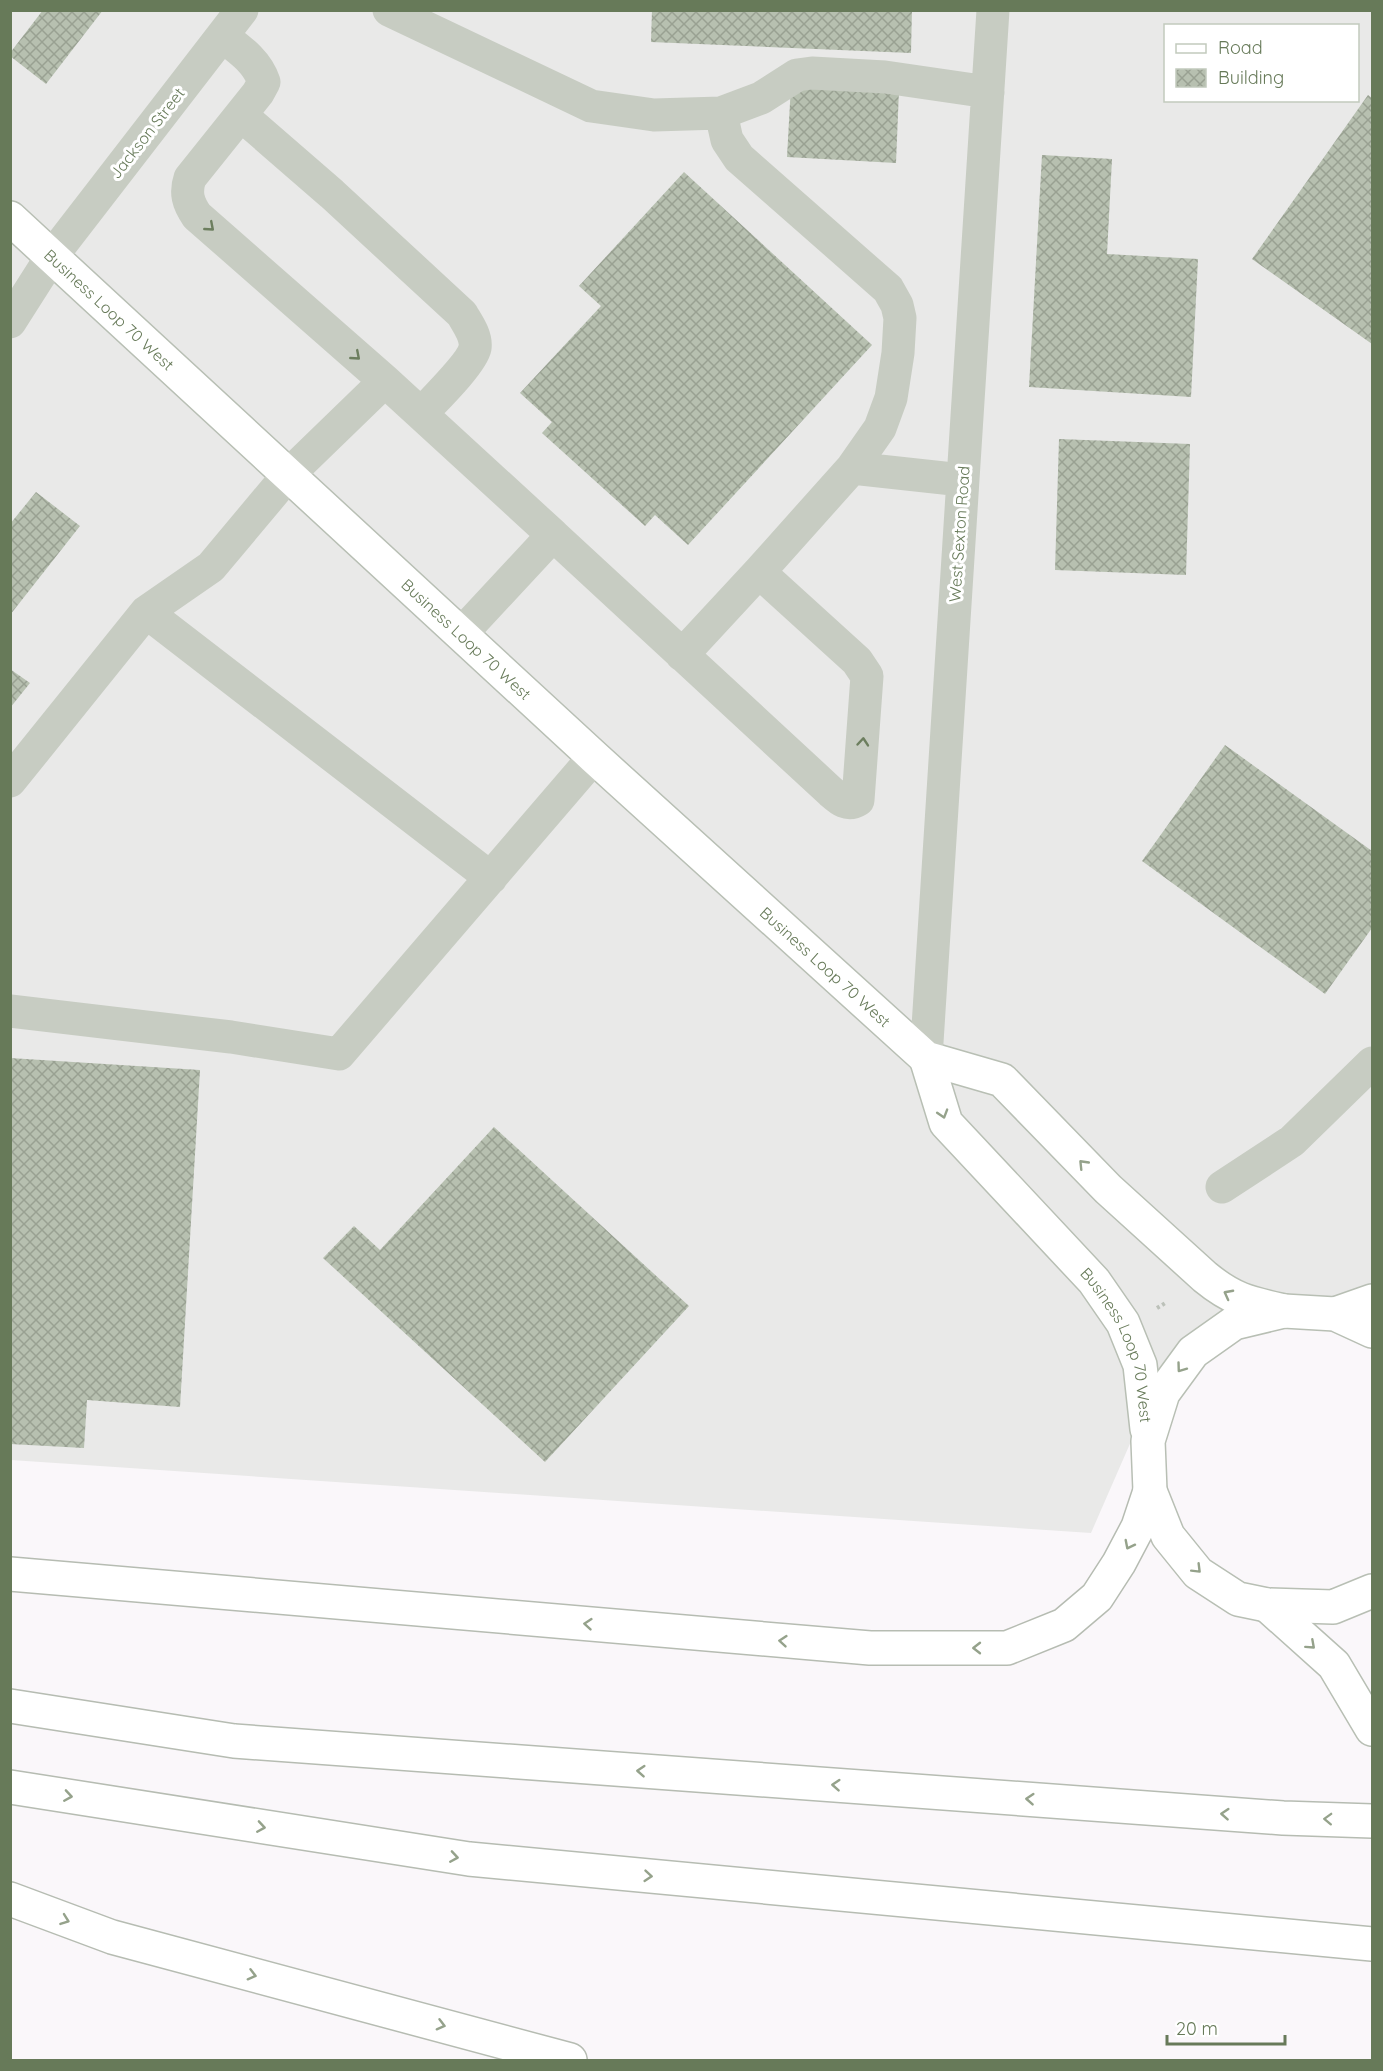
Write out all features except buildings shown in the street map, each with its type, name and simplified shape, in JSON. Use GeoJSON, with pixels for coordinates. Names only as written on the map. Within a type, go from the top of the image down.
{"type":"FeatureCollection","features":[{"type":"Feature","properties":{"kind":"main road","name":"Business Loop 70 West"},"geometry":{"type":"LineString","coordinates":[[10,218],[594,757],[926,1058],[1002,1080],[1108,1189],[1219,1289],[1242,1301],[1284,1311]]}},
{"type":"Feature","properties":{"kind":"main road","name":"Business Loop 70 West"},"geometry":{"type":"LineString","coordinates":[[926,1058],[946,1123],[1094,1281],[1123,1323],[1140,1365],[1148,1441],[1150,1491]]}},
{"type":"Feature","properties":{"kind":"main road"},"geometry":{"type":"LineString","coordinates":[[1335,1314],[1372,1301]]}},
{"type":"Feature","properties":{"kind":"main road"},"geometry":{"type":"LineString","coordinates":[[1148,1441],[1163,1392],[1193,1352],[1234,1323],[1284,1311],[1335,1314],[1372,1331]]}},
{"type":"Feature","properties":{"kind":"main road"},"geometry":{"type":"LineString","coordinates":[[10,1574],[870,1648],[1007,1648],[1064,1625],[1096,1597],[1119,1563],[1133,1536],[1150,1491]]}},
{"type":"Feature","properties":{"kind":"main road"},"geometry":{"type":"LineString","coordinates":[[1150,1491],[1168,1536],[1198,1573],[1238,1599],[1267,1605],[1333,1607],[1372,1591]]}},
{"type":"Feature","properties":{"kind":"main road"},"geometry":{"type":"LineString","coordinates":[[1267,1605],[1334,1665],[1372,1729]]}},
{"type":"Feature","properties":{"kind":"main road"},"geometry":{"type":"LineString","coordinates":[[10,1706],[234,1741],[1283,1818],[1372,1821]]}},
{"type":"Feature","properties":{"kind":"main road"},"geometry":{"type":"LineString","coordinates":[[10,1787],[469,1859],[1357,1943]]}},
{"type":"Feature","properties":{"kind":"main road"},"geometry":{"type":"LineString","coordinates":[[10,1899],[112,1937],[570,2061]]}},
{"type":"Feature","properties":{"kind":"street","name":"Jackson Street"},"geometry":{"type":"LineString","coordinates":[[10,322],[52,255],[242,10]]}},
{"type":"Feature","properties":{"kind":"street"},"geometry":{"type":"LineString","coordinates":[[389,10],[591,106],[654,115],[721,113],[761,98],[797,75],[812,73],[885,77],[987,92]]}},
{"type":"Feature","properties":{"kind":"street","name":"West Sexton Road"},"geometry":{"type":"LineString","coordinates":[[926,1058],[993,10]]}},
{"type":"Feature","properties":{"kind":"street"},"geometry":{"type":"LineString","coordinates":[[222,36],[249,58],[261,72],[264,82],[258,93],[190,178],[187,188],[189,205],[197,216],[385,381],[840,800],[853,804],[858,800],[867,676],[857,661],[759,572]]}},
{"type":"Feature","properties":{"kind":"street"},"geometry":{"type":"LineString","coordinates":[[682,655],[852,468],[880,428],[891,398],[898,353],[900,318],[897,304],[888,289],[740,158],[727,140],[721,113]]}},
{"type":"Feature","properties":{"kind":"street"},"geometry":{"type":"LineString","coordinates":[[241,115],[332,194],[462,314],[473,333],[475,348],[468,362],[421,414]]}},
{"type":"Feature","properties":{"kind":"street"},"geometry":{"type":"LineString","coordinates":[[10,781],[146,612],[212,567],[288,476],[385,381]]}},
{"type":"Feature","properties":{"kind":"street"},"geometry":{"type":"LineString","coordinates":[[852,468],[962,480]]}},
{"type":"Feature","properties":{"kind":"street"},"geometry":{"type":"LineString","coordinates":[[461,634],[553,535]]}},
{"type":"Feature","properties":{"kind":"street"},"geometry":{"type":"LineString","coordinates":[[146,612],[490,878]]}},
{"type":"Feature","properties":{"kind":"street"},"geometry":{"type":"LineString","coordinates":[[10,1011],[231,1037],[339,1054],[594,757]]}},
{"type":"Feature","properties":{"kind":"street"},"geometry":{"type":"LineString","coordinates":[[1222,1187],[1292,1141],[1372,1063]]}},
{"type":"Feature","properties":{"kind":"shaded area"},"geometry":{"type":"Polygon","coordinates":[[[10,11],[1372,11],[1372,1295],[1242,1313],[1153,1391],[1091,1533],[11,1460],[10,11]]]}}]}
